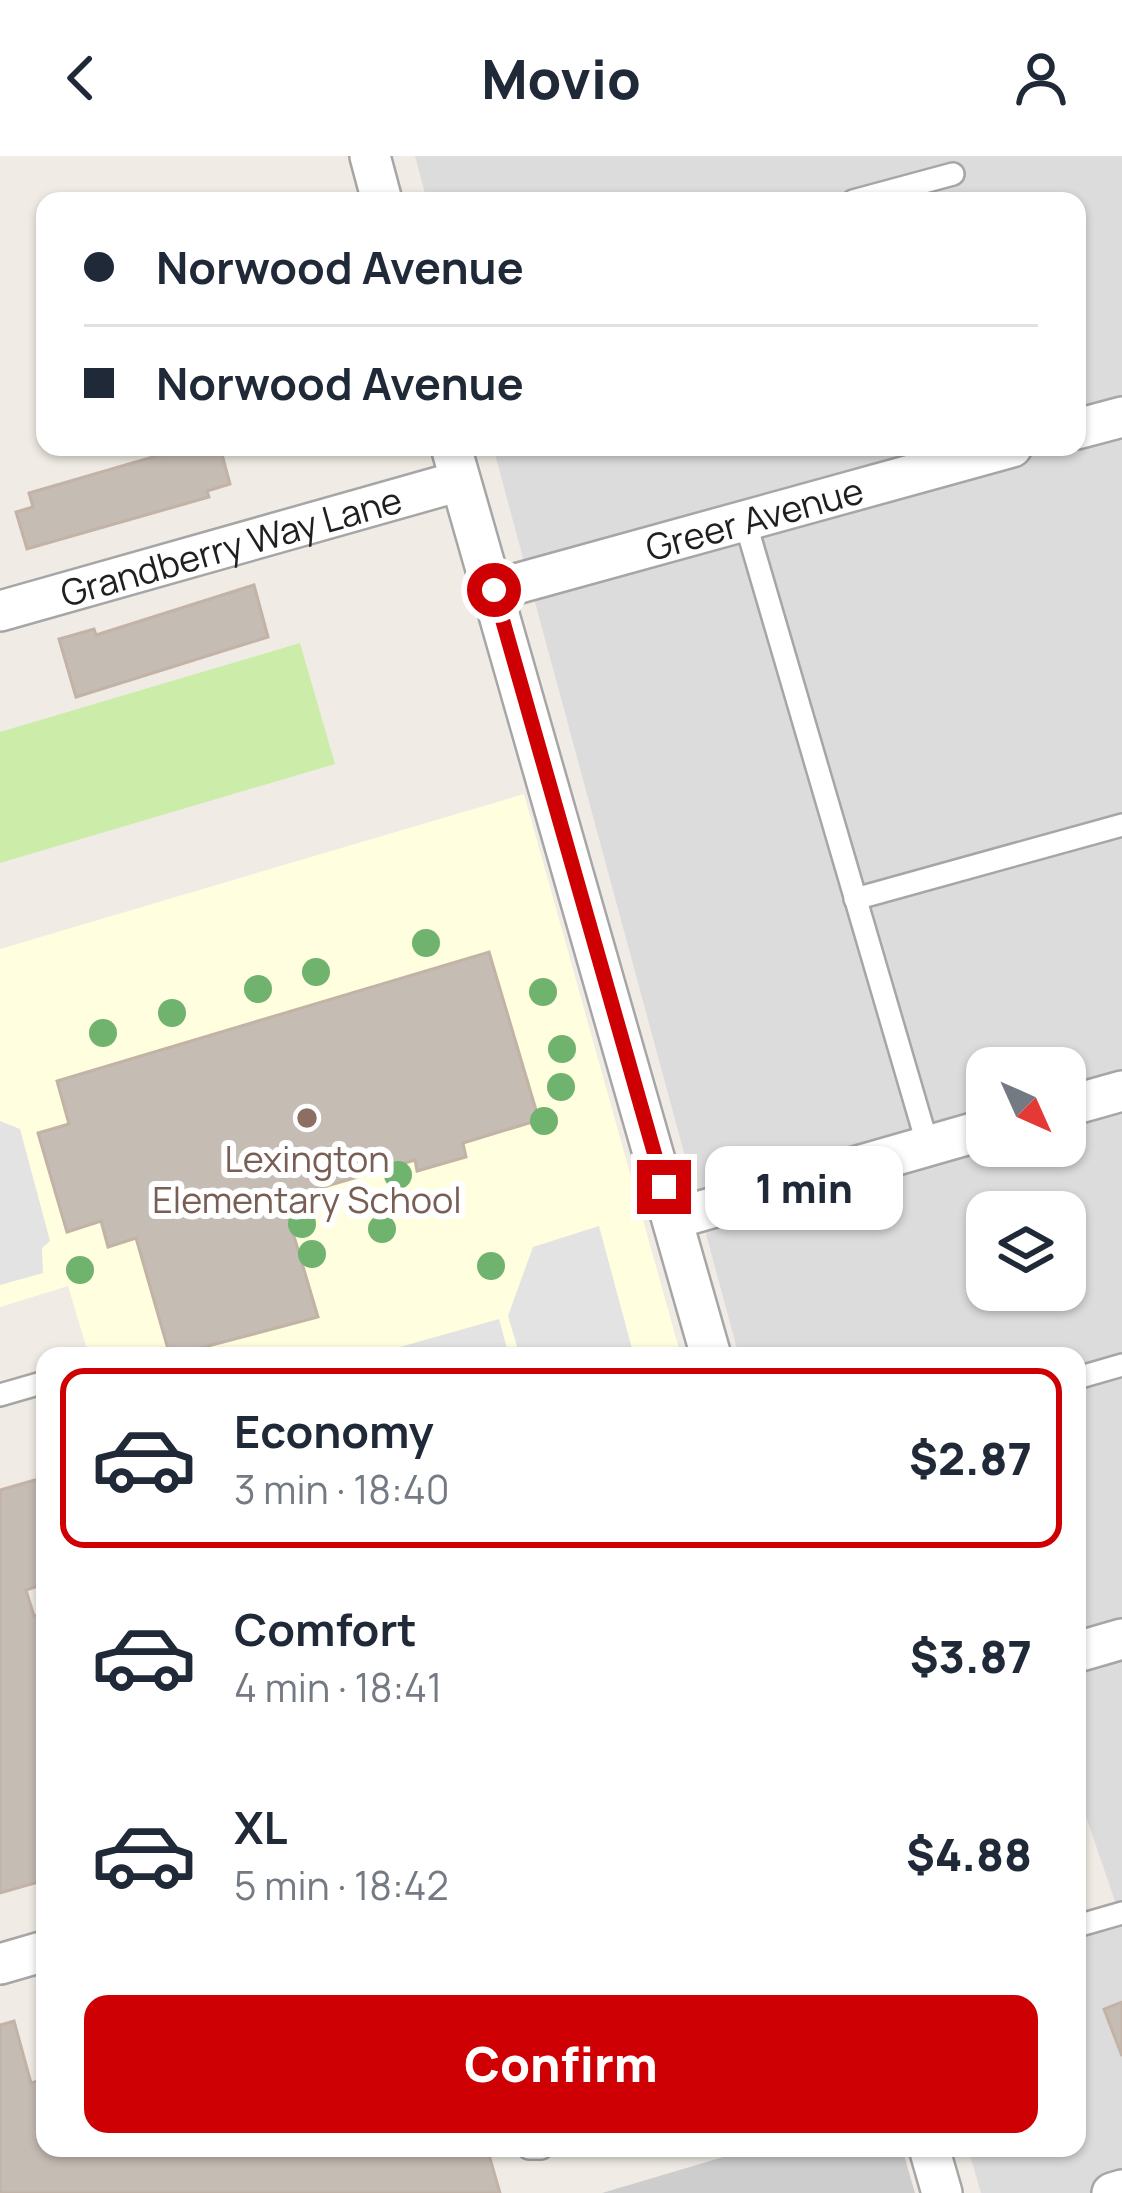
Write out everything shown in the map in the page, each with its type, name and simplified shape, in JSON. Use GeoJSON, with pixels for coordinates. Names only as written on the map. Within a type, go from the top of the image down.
{"type":"FeatureCollection","features":[{"type":"Feature","properties":{"kind":"street"},"geometry":{"type":"LineString","coordinates":[[370,156],[380,192]]}},
{"type":"Feature","properties":{"kind":"street"},"geometry":{"type":"LineString","coordinates":[[1086,427],[1122,417]]}},
{"type":"Feature","properties":{"kind":"street","name":"Greer Avenue"},"geometry":{"type":"LineString","coordinates":[[494,590],[979,456]]}},
{"type":"Feature","properties":{"kind":"street"},"geometry":{"type":"LineString","coordinates":[[455,464],[709,1347]]}},
{"type":"Feature","properties":{"kind":"street","name":"Grandberry Way Lane"},"geometry":{"type":"LineString","coordinates":[[0,611],[455,464]]}},
{"type":"Feature","properties":{"kind":"street"},"geometry":{"type":"LineString","coordinates":[[1086,1101],[1122,1091]]}},
{"type":"Feature","properties":{"kind":"street"},"geometry":{"type":"LineString","coordinates":[[673,1219],[966,1135]]}},
{"type":"Feature","properties":{"kind":"street"},"geometry":{"type":"LineString","coordinates":[[1086,1649],[1122,1639]]}},
{"type":"Feature","properties":{"kind":"street"},"geometry":{"type":"LineString","coordinates":[[0,1964],[36,1954]]}},
{"type":"Feature","properties":{"kind":"street"},"geometry":{"type":"LineString","coordinates":[[932,2157],[942,2193]]}},
{"type":"Feature","properties":{"kind":"street"},"geometry":{"type":"LineString","coordinates":[[1112,2193],[1122,2190]]}},
{"type":"Feature","properties":{"kind":"lane"},"geometry":{"type":"LineString","coordinates":[[885,192],[953,173]]}},
{"type":"Feature","properties":{"kind":"lane"},"geometry":{"type":"LineString","coordinates":[[745,520],[928,1146]]}},
{"type":"Feature","properties":{"kind":"lane"},"geometry":{"type":"LineString","coordinates":[[855,899],[1122,825]]}},
{"type":"Feature","properties":{"kind":"lane"},"geometry":{"type":"LineString","coordinates":[[1086,1375],[1122,1365]]}},
{"type":"Feature","properties":{"kind":"lane"},"geometry":{"type":"LineString","coordinates":[[0,1395],[36,1385]]}},
{"type":"Feature","properties":{"kind":"lane"},"geometry":{"type":"LineString","coordinates":[[1086,1923],[1122,1913]]}},
{"type":"Feature","properties":{"kind":"shaded area"},"geometry":{"type":"Polygon","coordinates":[[[415,156],[1122,156],[1122,2193],[981,2193],[971,2157],[1086,2157],[1086,1923],[1119,1913],[1086,1816],[1086,1347],[737,1347],[495,456],[1086,456],[1086,192],[425,192],[415,156]]]}},
{"type":"Feature","properties":{"kind":"shaded area","name":"Lexington Elementary School"},"geometry":{"type":"Polygon","coordinates":[[[524,794],[678,1347],[86,1347],[68,1286],[0,1307],[0,949],[524,794]]]}},
{"type":"Feature","properties":{"kind":"shaded area"},"geometry":{"type":"Polygon","coordinates":[[[0,1121],[20,1129],[50,1241],[42,1248],[43,1273],[0,1285],[0,1121]]]}},
{"type":"Feature","properties":{"kind":"shaded area"},"geometry":{"type":"Polygon","coordinates":[[[599,1226],[632,1347],[517,1347],[508,1316],[533,1247],[599,1226]]]}},
{"type":"Feature","properties":{"kind":"shaded area"},"geometry":{"type":"Polygon","coordinates":[[[499,1319],[507,1347],[400,1347],[499,1319]]]}},
{"type":"Feature","properties":{"kind":"shaded area"},"geometry":{"type":"Polygon","coordinates":[[[724,2157],[905,2157],[915,2193],[602,2193],[724,2157]]]}},
{"type":"Feature","properties":{"kind":"green space"},"geometry":{"type":"Polygon","coordinates":[[[300,643],[335,764],[0,863],[0,732],[300,643]]]}},
{"type":"Feature","properties":{"kind":"building"},"geometry":{"type":"Polygon","coordinates":[[[156,456],[222,456],[230,484],[207,491],[209,497],[27,549],[16,512],[33,507],[29,493],[156,456]]]}},
{"type":"Feature","properties":{"kind":"building"},"geometry":{"type":"Polygon","coordinates":[[[254,585],[268,637],[76,697],[59,639],[94,629],[96,635],[254,585]]]}},
{"type":"Feature","properties":{"kind":"building","name":"Lexington Elementary School"},"geometry":{"type":"Polygon","coordinates":[[[489,952],[539,1120],[463,1143],[466,1157],[417,1171],[415,1160],[283,1199],[318,1317],[204,1347],[167,1347],[136,1238],[108,1247],[101,1221],[67,1232],[38,1133],[69,1124],[57,1081],[489,952]]]}},
{"type":"Feature","properties":{"kind":"building"},"geometry":{"type":"Polygon","coordinates":[[[36,1480],[36,1587],[26,1590],[36,1615],[36,1883],[0,1893],[0,1490],[36,1480]]]}},
{"type":"Feature","properties":{"kind":"building"},"geometry":{"type":"Polygon","coordinates":[[[1122,2002],[1122,2056],[1104,2009],[1122,2002]]]}},
{"type":"Feature","properties":{"kind":"building"},"geometry":{"type":"Polygon","coordinates":[[[14,2021],[31,2083],[36,2082],[36,2157],[490,2157],[500,2193],[0,2193],[0,2025],[14,2021]]]}},
{"type":"Feature","properties":{"kind":"place","name":"Lexington Elementary School"},"geometry":{"type":"Point","coordinates":[307,1118]}},
{"type":"Feature","properties":{"kind":"route"},"geometry":{"type":"LineString","coordinates":[[494,590],[664,1187]]}}]}
